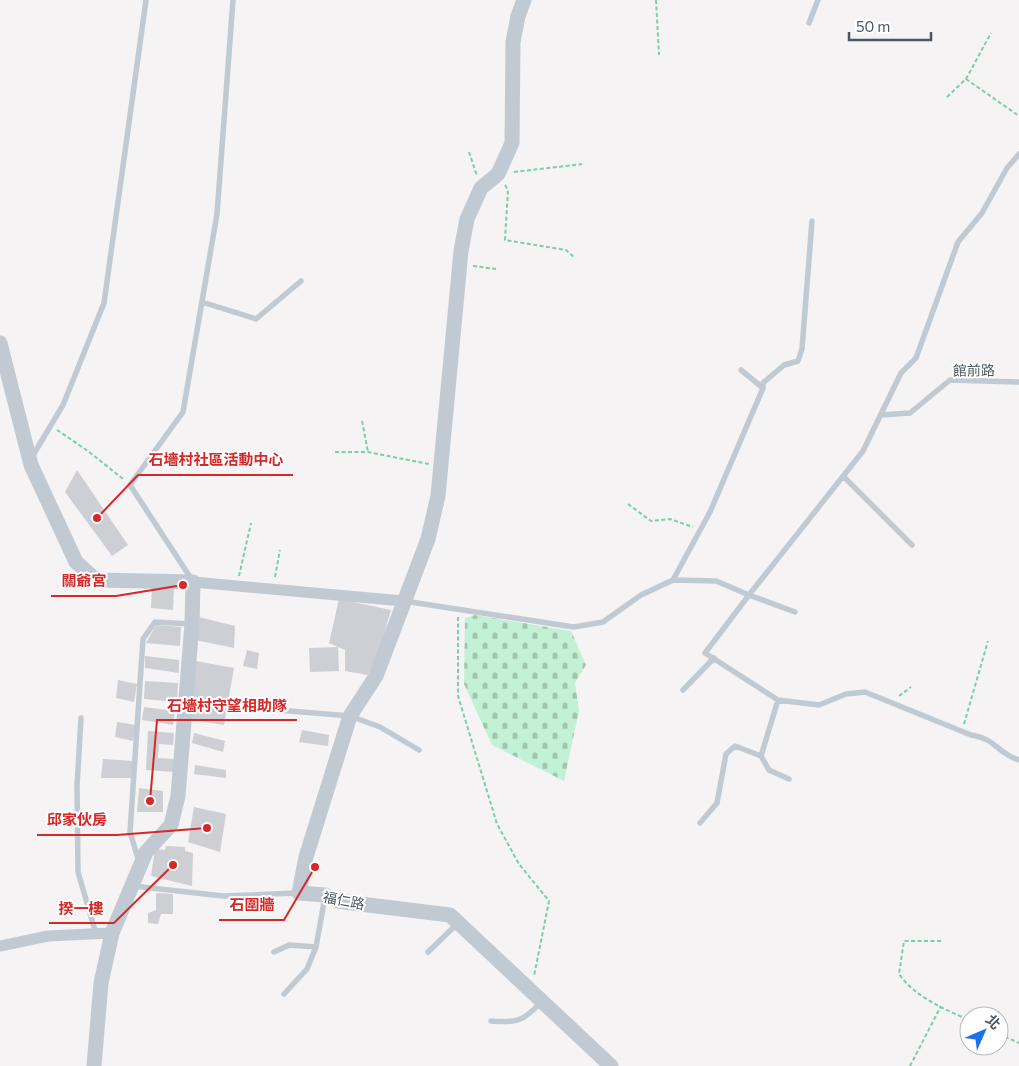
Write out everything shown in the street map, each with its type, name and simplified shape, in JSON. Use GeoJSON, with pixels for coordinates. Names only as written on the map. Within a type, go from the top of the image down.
{"type":"FeatureCollection","features":[{"type":"Feature","properties":{"kind":"street"},"geometry":{"type":"LineString","coordinates":[[299,893],[306,857],[350,716],[376,676],[428,539],[438,496],[460,264],[467,219],[481,188],[498,174],[512,144],[513,42],[518,16],[524,0]]}},
{"type":"Feature","properties":{"kind":"street"},"geometry":{"type":"LineString","coordinates":[[0,343],[30,460],[76,562],[96,580],[238,585],[403,601]]}},
{"type":"Feature","properties":{"kind":"street"},"geometry":{"type":"LineString","coordinates":[[94,1066],[100,983],[112,933],[146,852],[171,825],[178,796],[192,624],[193,582]]}},
{"type":"Feature","properties":{"kind":"street","name":"福仁路"},"geometry":{"type":"LineString","coordinates":[[299,893],[325,896],[346,902],[450,915],[603,1060]]}},
{"type":"Feature","properties":{"kind":"street"},"geometry":{"type":"LineString","coordinates":[[0,946],[48,936],[112,933]]}},
{"type":"Feature","properties":{"kind":"lane"},"geometry":{"type":"LineString","coordinates":[[30,460],[63,405],[104,303],[146,0]]}},
{"type":"Feature","properties":{"kind":"lane"},"geometry":{"type":"LineString","coordinates":[[193,582],[130,485],[183,412],[217,214],[233,0]]}},
{"type":"Feature","properties":{"kind":"lane"},"geometry":{"type":"LineString","coordinates":[[809,23],[818,0]]}},
{"type":"Feature","properties":{"kind":"lane"},"geometry":{"type":"LineString","coordinates":[[1019,154],[1008,168],[982,213],[958,242],[916,358],[901,373],[863,451],[705,653],[778,700],[819,704],[846,694],[864,692],[971,736],[984,737],[1010,757],[1019,760]]}},
{"type":"Feature","properties":{"kind":"lane"},"geometry":{"type":"LineString","coordinates":[[673,580],[700,530],[763,388],[763,383],[784,365],[798,361],[802,350],[812,221]]}},
{"type":"Feature","properties":{"kind":"lane"},"geometry":{"type":"LineString","coordinates":[[202,302],[256,319],[301,281]]}},
{"type":"Feature","properties":{"kind":"lane"},"geometry":{"type":"LineString","coordinates":[[741,370],[763,388]]}},
{"type":"Feature","properties":{"kind":"lane","name":"館前路"},"geometry":{"type":"LineString","coordinates":[[881,415],[910,413],[950,380],[1019,382]]}},
{"type":"Feature","properties":{"kind":"lane"},"geometry":{"type":"LineString","coordinates":[[843,476],[912,545]]}},
{"type":"Feature","properties":{"kind":"lane"},"geometry":{"type":"LineString","coordinates":[[403,601],[574,627],[603,622],[641,595],[673,580],[716,581],[795,612]]}},
{"type":"Feature","properties":{"kind":"lane"},"geometry":{"type":"LineString","coordinates":[[140,866],[130,832],[143,639],[155,622],[192,624]]}},
{"type":"Feature","properties":{"kind":"lane"},"geometry":{"type":"LineString","coordinates":[[683,690],[714,658]]}},
{"type":"Feature","properties":{"kind":"lane"},"geometry":{"type":"LineString","coordinates":[[761,756],[778,700]]}},
{"type":"Feature","properties":{"kind":"lane"},"geometry":{"type":"LineString","coordinates":[[241,706],[350,716],[380,727],[419,750]]}},
{"type":"Feature","properties":{"kind":"lane"},"geometry":{"type":"LineString","coordinates":[[82,718],[77,786],[78,872],[96,934]]}},
{"type":"Feature","properties":{"kind":"lane"},"geometry":{"type":"LineString","coordinates":[[700,823],[718,803],[726,754],[735,746],[761,756],[769,770],[789,779]]}},
{"type":"Feature","properties":{"kind":"lane"},"geometry":{"type":"LineString","coordinates":[[132,886],[223,896],[299,893]]}},
{"type":"Feature","properties":{"kind":"lane"},"geometry":{"type":"LineString","coordinates":[[284,994],[307,969],[316,947],[325,896]]}},
{"type":"Feature","properties":{"kind":"lane"},"geometry":{"type":"LineString","coordinates":[[428,952],[459,923]]}},
{"type":"Feature","properties":{"kind":"lane"},"geometry":{"type":"LineString","coordinates":[[274,952],[289,946],[316,947]]}},
{"type":"Feature","properties":{"kind":"lane"},"geometry":{"type":"LineString","coordinates":[[491,1021],[514,1022],[529,1015],[542,1001]]}},
{"type":"Feature","properties":{"kind":"path"},"geometry":{"type":"LineString","coordinates":[[656,0],[659,55]]}},
{"type":"Feature","properties":{"kind":"path"},"geometry":{"type":"LineString","coordinates":[[947,97],[966,79],[991,33]]}},
{"type":"Feature","properties":{"kind":"path"},"geometry":{"type":"LineString","coordinates":[[966,79],[1019,116]]}},
{"type":"Feature","properties":{"kind":"path"},"geometry":{"type":"LineString","coordinates":[[468,152],[481,188]]}},
{"type":"Feature","properties":{"kind":"path"},"geometry":{"type":"LineString","coordinates":[[575,258],[566,250],[505,240],[508,190],[498,174],[582,164]]}},
{"type":"Feature","properties":{"kind":"path"},"geometry":{"type":"LineString","coordinates":[[460,264],[496,269]]}},
{"type":"Feature","properties":{"kind":"path"},"geometry":{"type":"LineString","coordinates":[[362,421],[368,452]]}},
{"type":"Feature","properties":{"kind":"path"},"geometry":{"type":"LineString","coordinates":[[51,425],[88,451],[130,485]]}},
{"type":"Feature","properties":{"kind":"path"},"geometry":{"type":"LineString","coordinates":[[335,452],[368,452],[441,467]]}},
{"type":"Feature","properties":{"kind":"path"},"geometry":{"type":"LineString","coordinates":[[628,504],[651,521],[670,519],[700,530]]}},
{"type":"Feature","properties":{"kind":"path"},"geometry":{"type":"LineString","coordinates":[[238,585],[251,523]]}},
{"type":"Feature","properties":{"kind":"path"},"geometry":{"type":"LineString","coordinates":[[273,588],[280,550]]}},
{"type":"Feature","properties":{"kind":"path"},"geometry":{"type":"LineString","coordinates":[[458,609],[458,696],[497,824],[519,864],[549,901],[531,990]]}},
{"type":"Feature","properties":{"kind":"path"},"geometry":{"type":"LineString","coordinates":[[962,731],[988,641]]}},
{"type":"Feature","properties":{"kind":"path"},"geometry":{"type":"LineString","coordinates":[[891,702],[911,686]]}},
{"type":"Feature","properties":{"kind":"path"},"geometry":{"type":"LineString","coordinates":[[941,941],[904,941],[900,974],[909,987],[959,1015]]}},
{"type":"Feature","properties":{"kind":"path"},"geometry":{"type":"LineString","coordinates":[[910,1066],[941,1006]]}},
{"type":"Feature","properties":{"kind":"green space"},"geometry":{"type":"Polygon","coordinates":[[[475,615],[571,631],[586,665],[575,683],[579,711],[564,781],[492,745],[464,684],[465,618],[475,615]]]}},
{"type":"Feature","properties":{"kind":"building"},"geometry":{"type":"Polygon","coordinates":[[[77,470],[128,545],[112,556],[65,492],[77,470]]]}},
{"type":"Feature","properties":{"kind":"building"},"geometry":{"type":"Polygon","coordinates":[[[152,586],[174,588],[173,610],[151,608],[152,586]]]}},
{"type":"Feature","properties":{"kind":"building"},"geometry":{"type":"Polygon","coordinates":[[[339,599],[391,610],[378,655],[368,675],[345,671],[345,650],[329,643],[339,599]]]}},
{"type":"Feature","properties":{"kind":"building"},"geometry":{"type":"Polygon","coordinates":[[[199,617],[235,626],[234,648],[195,640],[199,617]]]}},
{"type":"Feature","properties":{"kind":"building"},"geometry":{"type":"Polygon","coordinates":[[[156,625],[181,627],[180,646],[146,643],[156,625]]]}},
{"type":"Feature","properties":{"kind":"building"},"geometry":{"type":"Polygon","coordinates":[[[338,647],[339,671],[310,672],[309,648],[338,647]]]}},
{"type":"Feature","properties":{"kind":"building"},"geometry":{"type":"Polygon","coordinates":[[[247,650],[259,653],[257,669],[243,666],[247,650]]]}},
{"type":"Feature","properties":{"kind":"building"},"geometry":{"type":"Polygon","coordinates":[[[145,656],[179,660],[179,673],[145,668],[145,656]]]}},
{"type":"Feature","properties":{"kind":"building"},"geometry":{"type":"Polygon","coordinates":[[[196,661],[234,668],[224,725],[187,719],[196,661]]]}},
{"type":"Feature","properties":{"kind":"building"},"geometry":{"type":"Polygon","coordinates":[[[118,680],[137,684],[134,702],[116,698],[118,680]]]}},
{"type":"Feature","properties":{"kind":"building"},"geometry":{"type":"Polygon","coordinates":[[[145,681],[178,683],[177,702],[144,699],[145,681]]]}},
{"type":"Feature","properties":{"kind":"building"},"geometry":{"type":"Polygon","coordinates":[[[144,707],[175,711],[173,725],[142,720],[144,707]]]}},
{"type":"Feature","properties":{"kind":"building"},"geometry":{"type":"Polygon","coordinates":[[[117,722],[136,725],[133,741],[115,737],[117,722]]]}},
{"type":"Feature","properties":{"kind":"building"},"geometry":{"type":"Polygon","coordinates":[[[302,730],[329,735],[328,746],[299,742],[302,730]]]}},
{"type":"Feature","properties":{"kind":"building"},"geometry":{"type":"Polygon","coordinates":[[[148,731],[174,733],[173,745],[159,744],[158,758],[174,759],[174,772],[146,770],[148,731]]]}},
{"type":"Feature","properties":{"kind":"building"},"geometry":{"type":"Polygon","coordinates":[[[194,733],[225,741],[223,752],[192,743],[194,733]]]}},
{"type":"Feature","properties":{"kind":"building"},"geometry":{"type":"Polygon","coordinates":[[[103,759],[133,761],[132,778],[101,778],[103,759]]]}},
{"type":"Feature","properties":{"kind":"building"},"geometry":{"type":"Polygon","coordinates":[[[195,765],[226,770],[226,778],[194,774],[195,765]]]}},
{"type":"Feature","properties":{"kind":"building"},"geometry":{"type":"Polygon","coordinates":[[[139,788],[163,791],[163,812],[137,812],[139,788]]]}},
{"type":"Feature","properties":{"kind":"building"},"geometry":{"type":"Polygon","coordinates":[[[194,807],[226,814],[220,852],[188,842],[194,807]]]}},
{"type":"Feature","properties":{"kind":"building"},"geometry":{"type":"Polygon","coordinates":[[[166,846],[185,847],[185,851],[193,853],[192,886],[151,876],[155,849],[165,850],[166,846]]]}},
{"type":"Feature","properties":{"kind":"building"},"geometry":{"type":"Polygon","coordinates":[[[156,893],[173,894],[173,914],[161,914],[158,924],[148,923],[148,913],[156,910],[156,893]]]}},
{"type":"Feature","properties":{"kind":"place","name":"石墻村社區活動中心"},"geometry":{"type":"Point","coordinates":[97,518]}},
{"type":"Feature","properties":{"kind":"place","name":"關爺宮"},"geometry":{"type":"Point","coordinates":[183,585]}},
{"type":"Feature","properties":{"kind":"place","name":"石墻村守望相助隊"},"geometry":{"type":"Point","coordinates":[150,801]}},
{"type":"Feature","properties":{"kind":"place","name":"邱家伙房"},"geometry":{"type":"Point","coordinates":[207,828]}},
{"type":"Feature","properties":{"kind":"place","name":"揆一樓"},"geometry":{"type":"Point","coordinates":[173,865]}},
{"type":"Feature","properties":{"kind":"place","name":"石圍牆"},"geometry":{"type":"Point","coordinates":[315,867]}}]}
